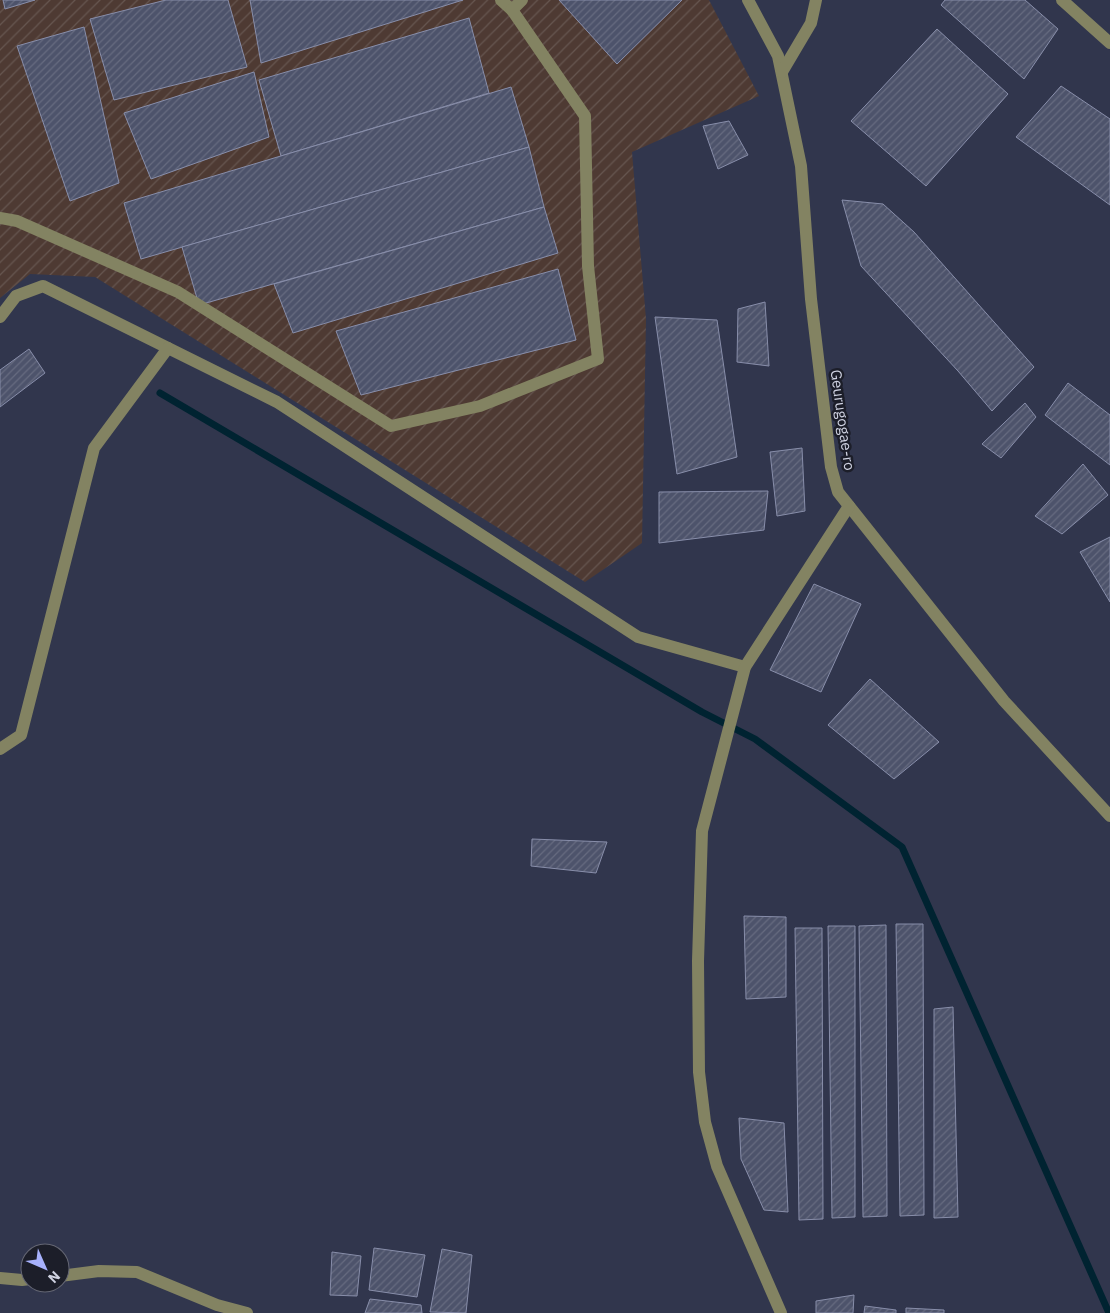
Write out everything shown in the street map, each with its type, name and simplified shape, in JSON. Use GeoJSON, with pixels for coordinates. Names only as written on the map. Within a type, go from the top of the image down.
{"type":"FeatureCollection","features":[{"type":"Feature","properties":{"kind":"street"},"geometry":{"type":"LineString","coordinates":[[0,218],[17,222],[178,292],[391,426],[480,406],[598,359],[588,266],[585,116],[512,10],[501,0]]}},
{"type":"Feature","properties":{"kind":"street"},"geometry":{"type":"LineString","coordinates":[[512,10],[522,0]]}},
{"type":"Feature","properties":{"kind":"street","name":"Geurugogae-ro"},"geometry":{"type":"LineString","coordinates":[[748,0],[778,56],[801,166],[811,299],[830,467],[838,492],[1004,701],[1110,816]]}},
{"type":"Feature","properties":{"kind":"street"},"geometry":{"type":"LineString","coordinates":[[782,72],[811,23],[816,0]]}},
{"type":"Feature","properties":{"kind":"street"},"geometry":{"type":"LineString","coordinates":[[1062,0],[1110,43]]}},
{"type":"Feature","properties":{"kind":"street"},"geometry":{"type":"LineString","coordinates":[[0,317],[16,296],[43,286],[277,402],[638,637],[745,667]]}},
{"type":"Feature","properties":{"kind":"street"},"geometry":{"type":"LineString","coordinates":[[0,748],[21,735],[94,448],[168,348]]}},
{"type":"Feature","properties":{"kind":"street"},"geometry":{"type":"LineString","coordinates":[[781,1313],[717,1166],[705,1122],[699,1072],[698,961],[702,831],[745,667],[850,506]]}},
{"type":"Feature","properties":{"kind":"street"},"geometry":{"type":"LineString","coordinates":[[70,1275],[99,1271],[137,1272],[217,1305],[247,1313]]}},
{"type":"Feature","properties":{"kind":"street"},"geometry":{"type":"LineString","coordinates":[[0,1278],[20,1280]]}},
{"type":"Feature","properties":{"kind":"shaded area"},"geometry":{"type":"Polygon","coordinates":[[[0,0],[709,0],[759,96],[632,152],[646,319],[642,543],[585,582],[95,277],[30,274],[0,298],[0,0]]]}},
{"type":"Feature","properties":{"kind":"building"},"geometry":{"type":"Polygon","coordinates":[[[3,0],[35,0],[5,9],[3,0]]]}},
{"type":"Feature","properties":{"kind":"building"},"geometry":{"type":"Polygon","coordinates":[[[166,0],[228,0],[247,67],[114,100],[90,19],[166,0]]]}},
{"type":"Feature","properties":{"kind":"building"},"geometry":{"type":"Polygon","coordinates":[[[250,0],[463,0],[261,63],[250,0]]]}},
{"type":"Feature","properties":{"kind":"building"},"geometry":{"type":"Polygon","coordinates":[[[559,0],[682,0],[617,64],[559,0]]]}},
{"type":"Feature","properties":{"kind":"building"},"geometry":{"type":"Polygon","coordinates":[[[945,0],[1025,0],[1058,29],[1024,79],[941,5],[945,0]]]}},
{"type":"Feature","properties":{"kind":"building"},"geometry":{"type":"Polygon","coordinates":[[[469,18],[489,93],[281,156],[259,80],[469,18]]]}},
{"type":"Feature","properties":{"kind":"building"},"geometry":{"type":"Polygon","coordinates":[[[84,27],[119,183],[70,201],[17,46],[84,27]]]}},
{"type":"Feature","properties":{"kind":"building"},"geometry":{"type":"Polygon","coordinates":[[[937,29],[1008,94],[926,186],[851,121],[937,29]]]}},
{"type":"Feature","properties":{"kind":"building"},"geometry":{"type":"Polygon","coordinates":[[[254,72],[269,137],[151,179],[124,113],[254,72]]]}},
{"type":"Feature","properties":{"kind":"building"},"geometry":{"type":"Polygon","coordinates":[[[1061,86],[1110,119],[1110,205],[1016,137],[1061,86]]]}},
{"type":"Feature","properties":{"kind":"building"},"geometry":{"type":"Polygon","coordinates":[[[511,87],[529,147],[141,259],[124,203],[511,87]]]}},
{"type":"Feature","properties":{"kind":"building"},"geometry":{"type":"Polygon","coordinates":[[[729,121],[748,155],[718,169],[703,126],[729,121]]]}},
{"type":"Feature","properties":{"kind":"building"},"geometry":{"type":"Polygon","coordinates":[[[529,147],[544,207],[199,305],[182,247],[529,147]]]}},
{"type":"Feature","properties":{"kind":"building"},"geometry":{"type":"Polygon","coordinates":[[[842,200],[883,204],[914,232],[1034,367],[992,411],[958,371],[861,266],[842,200]]]}},
{"type":"Feature","properties":{"kind":"building"},"geometry":{"type":"Polygon","coordinates":[[[544,207],[558,253],[293,333],[274,284],[544,207]]]}},
{"type":"Feature","properties":{"kind":"building"},"geometry":{"type":"Polygon","coordinates":[[[558,269],[576,340],[361,395],[336,331],[558,269]]]}},
{"type":"Feature","properties":{"kind":"building"},"geometry":{"type":"Polygon","coordinates":[[[765,302],[769,366],[737,362],[738,309],[765,302]]]}},
{"type":"Feature","properties":{"kind":"building"},"geometry":{"type":"Polygon","coordinates":[[[655,317],[717,320],[737,457],[677,474],[655,317]]]}},
{"type":"Feature","properties":{"kind":"building"},"geometry":{"type":"Polygon","coordinates":[[[29,349],[45,373],[0,407],[0,370],[29,349]]]}},
{"type":"Feature","properties":{"kind":"building"},"geometry":{"type":"Polygon","coordinates":[[[1068,383],[1110,415],[1110,465],[1045,415],[1068,383]]]}},
{"type":"Feature","properties":{"kind":"building"},"geometry":{"type":"Polygon","coordinates":[[[1025,403],[1036,417],[1001,458],[982,444],[1025,403]]]}},
{"type":"Feature","properties":{"kind":"building"},"geometry":{"type":"Polygon","coordinates":[[[802,448],[805,511],[777,516],[770,452],[802,448]]]}},
{"type":"Feature","properties":{"kind":"building"},"geometry":{"type":"Polygon","coordinates":[[[1083,464],[1108,495],[1062,534],[1035,516],[1083,464]]]}},
{"type":"Feature","properties":{"kind":"building"},"geometry":{"type":"Polygon","coordinates":[[[768,491],[764,530],[659,543],[659,492],[768,491]]]}},
{"type":"Feature","properties":{"kind":"building"},"geometry":{"type":"Polygon","coordinates":[[[1110,537],[1110,602],[1080,552],[1110,537]]]}},
{"type":"Feature","properties":{"kind":"building"},"geometry":{"type":"Polygon","coordinates":[[[814,584],[861,604],[821,692],[770,670],[814,584]]]}},
{"type":"Feature","properties":{"kind":"building"},"geometry":{"type":"Polygon","coordinates":[[[870,679],[939,742],[894,779],[828,725],[870,679]]]}},
{"type":"Feature","properties":{"kind":"building"},"geometry":{"type":"Polygon","coordinates":[[[532,839],[607,842],[596,873],[531,866],[532,839]]]}},
{"type":"Feature","properties":{"kind":"building"},"geometry":{"type":"Polygon","coordinates":[[[744,916],[786,917],[786,997],[746,999],[744,916]]]}},
{"type":"Feature","properties":{"kind":"building"},"geometry":{"type":"Polygon","coordinates":[[[896,924],[923,924],[924,1215],[900,1216],[896,924]]]}},
{"type":"Feature","properties":{"kind":"building"},"geometry":{"type":"Polygon","coordinates":[[[886,925],[887,1216],[863,1217],[859,926],[886,925]]]}},
{"type":"Feature","properties":{"kind":"building"},"geometry":{"type":"Polygon","coordinates":[[[828,926],[855,926],[855,1217],[832,1218],[828,926]]]}},
{"type":"Feature","properties":{"kind":"building"},"geometry":{"type":"Polygon","coordinates":[[[795,928],[822,928],[823,1219],[799,1220],[795,928]]]}},
{"type":"Feature","properties":{"kind":"building"},"geometry":{"type":"Polygon","coordinates":[[[953,1007],[958,1217],[934,1218],[934,1009],[953,1007]]]}},
{"type":"Feature","properties":{"kind":"building"},"geometry":{"type":"Polygon","coordinates":[[[739,1118],[784,1123],[788,1212],[764,1210],[741,1159],[739,1118]]]}},
{"type":"Feature","properties":{"kind":"building"},"geometry":{"type":"Polygon","coordinates":[[[374,1248],[425,1255],[417,1297],[369,1290],[374,1248]]]}},
{"type":"Feature","properties":{"kind":"building"},"geometry":{"type":"Polygon","coordinates":[[[442,1249],[472,1255],[466,1313],[430,1312],[442,1249]]]}},
{"type":"Feature","properties":{"kind":"building"},"geometry":{"type":"Polygon","coordinates":[[[332,1252],[361,1256],[357,1296],[330,1295],[332,1252]]]}},
{"type":"Feature","properties":{"kind":"building"},"geometry":{"type":"Polygon","coordinates":[[[854,1295],[853,1313],[816,1313],[816,1301],[854,1295]]]}},
{"type":"Feature","properties":{"kind":"building"},"geometry":{"type":"Polygon","coordinates":[[[370,1299],[421,1305],[422,1313],[365,1313],[370,1299]]]}},
{"type":"Feature","properties":{"kind":"building"},"geometry":{"type":"Polygon","coordinates":[[[865,1306],[896,1310],[896,1313],[864,1313],[865,1306]]]}},
{"type":"Feature","properties":{"kind":"building"},"geometry":{"type":"Polygon","coordinates":[[[906,1308],[944,1310],[944,1313],[906,1313],[906,1308]]]}},
{"type":"Feature","properties":{"kind":"waterway"},"geometry":{"type":"LineString","coordinates":[[160,393],[702,712],[755,739],[902,847],[1109,1313]]}}]}
